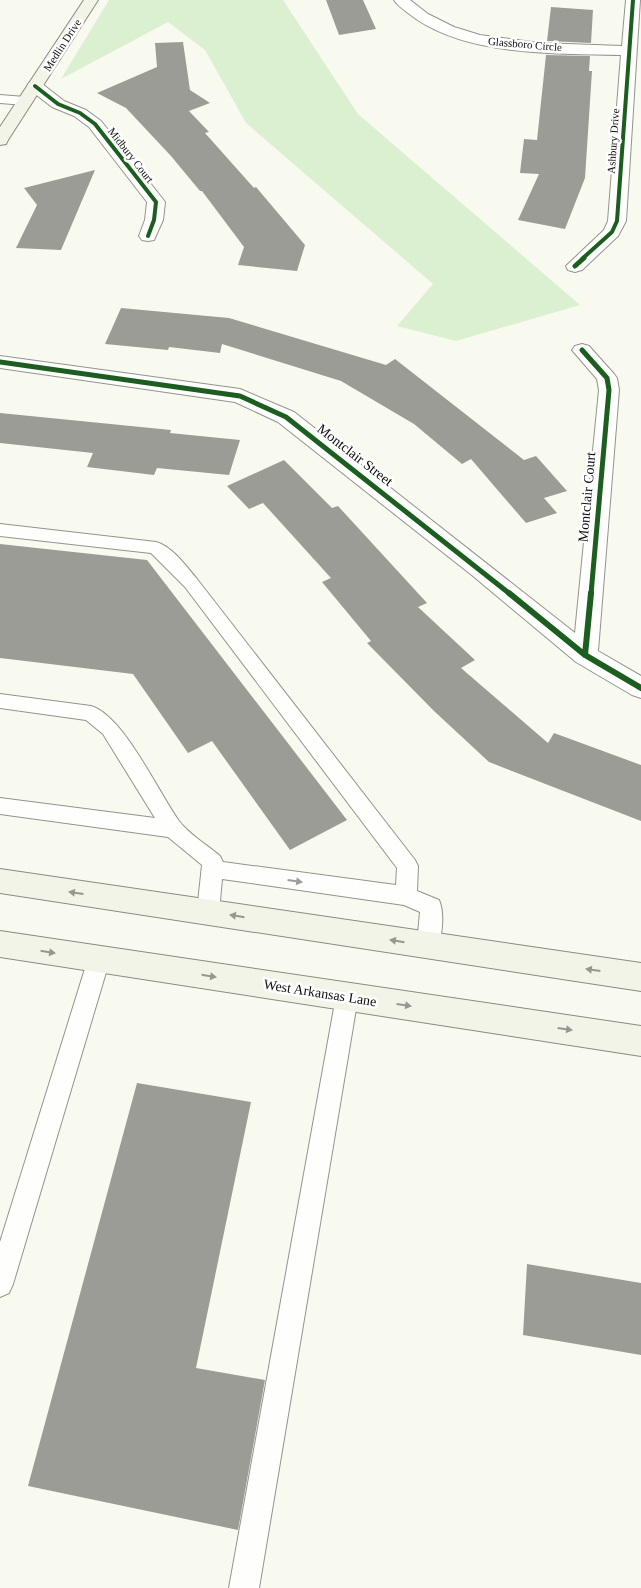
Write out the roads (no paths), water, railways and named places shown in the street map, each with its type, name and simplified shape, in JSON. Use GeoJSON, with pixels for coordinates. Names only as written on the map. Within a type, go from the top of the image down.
{"type":"FeatureCollection","features":[{"type":"Feature","properties":{"kind":"main road","name":"Medlin Drive"},"geometry":{"type":"LineString","coordinates":[[0,140],[91,0]]}},
{"type":"Feature","properties":{"kind":"main road"},"geometry":{"type":"LineString","coordinates":[[0,881],[641,977]]}},
{"type":"Feature","properties":{"kind":"main road","name":"West Arkansas Lane"},"geometry":{"type":"LineString","coordinates":[[0,944],[641,1041]]}},
{"type":"Feature","properties":{"kind":"street","name":"Glassboro Circle"},"geometry":{"type":"LineString","coordinates":[[401,0],[410,10],[442,27],[472,39],[505,44],[630,51]]}},
{"type":"Feature","properties":{"kind":"street","name":"Ashbury Drive"},"geometry":{"type":"LineString","coordinates":[[574,266],[612,232],[617,221],[634,0]]}},
{"type":"Feature","properties":{"kind":"street","name":"Midbury Court"},"geometry":{"type":"LineString","coordinates":[[35,86],[58,104],[80,113],[95,124],[156,202],[154,220],[148,236]]}},
{"type":"Feature","properties":{"kind":"street","name":"Montclair Court"},"geometry":{"type":"LineString","coordinates":[[582,350],[607,378],[609,390],[585,655]]}},
{"type":"Feature","properties":{"kind":"street","name":"Montclair Street"},"geometry":{"type":"LineString","coordinates":[[0,362],[240,396],[286,416],[585,655],[641,688]]}},
{"type":"Feature","properties":{"kind":"lane"},"geometry":{"type":"LineString","coordinates":[[0,99],[25,101]]}},
{"type":"Feature","properties":{"kind":"lane"},"geometry":{"type":"LineString","coordinates":[[0,530],[156,548],[166,556],[191,583],[408,866],[406,896]]}},
{"type":"Feature","properties":{"kind":"lane"},"geometry":{"type":"LineString","coordinates":[[0,701],[91,713],[110,729],[173,828],[213,862],[208,912]]}},
{"type":"Feature","properties":{"kind":"lane"},"geometry":{"type":"LineString","coordinates":[[0,806],[173,828]]}},
{"type":"Feature","properties":{"kind":"lane"},"geometry":{"type":"LineString","coordinates":[[212,869],[406,896],[431,907],[428,945]]}},
{"type":"Feature","properties":{"kind":"lane"},"geometry":{"type":"LineString","coordinates":[[0,1284],[99,959]]}},
{"type":"Feature","properties":{"kind":"lane"},"geometry":{"type":"LineString","coordinates":[[244,1588],[347,997]]}}]}
